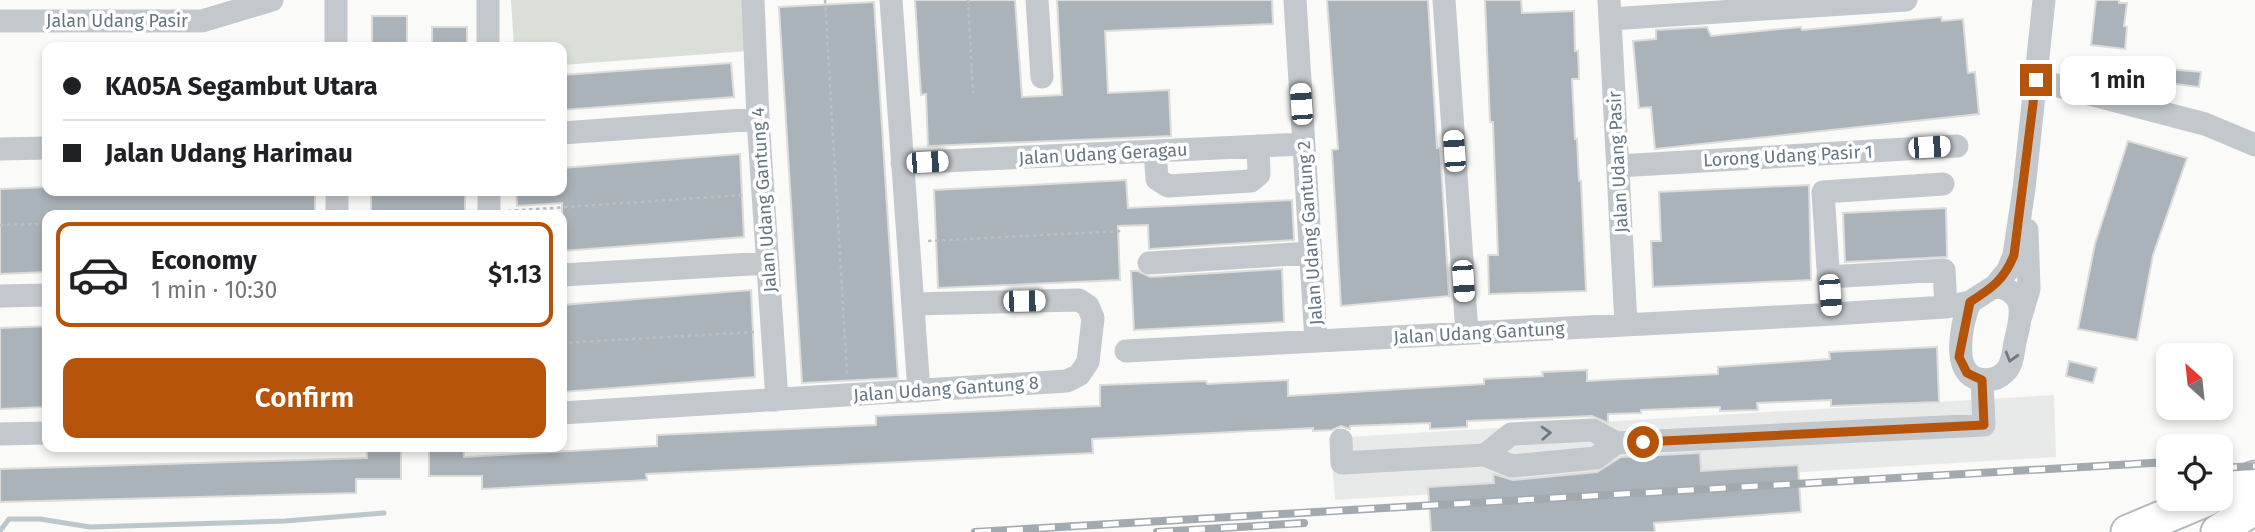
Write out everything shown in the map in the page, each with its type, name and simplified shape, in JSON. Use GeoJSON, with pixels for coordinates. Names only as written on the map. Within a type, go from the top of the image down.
{"type":"FeatureCollection","features":[{"type":"Feature","properties":{"kind":"highway"},"geometry":{"type":"LineString","coordinates":[[2233,488],[2255,478]]}},
{"type":"Feature","properties":{"kind":"highway"},"geometry":{"type":"LineString","coordinates":[[2218,532],[2255,507]]}},
{"type":"Feature","properties":{"kind":"highway"},"geometry":{"type":"LineString","coordinates":[[2128,532],[2178,511]]}},
{"type":"Feature","properties":{"kind":"street","name":"Jalan Udang Pasir"},"geometry":{"type":"LineString","coordinates":[[0,21],[202,21],[225,6],[272,0]]}},
{"type":"Feature","properties":{"kind":"street"},"geometry":{"type":"LineString","coordinates":[[335,0],[336,42]]}},
{"type":"Feature","properties":{"kind":"street"},"geometry":{"type":"LineString","coordinates":[[488,0],[488,42]]}},
{"type":"Feature","properties":{"kind":"street","name":"Jalan Udang Gantung 4"},"geometry":{"type":"LineString","coordinates":[[753,0],[758,119],[777,400]]}},
{"type":"Feature","properties":{"kind":"street"},"geometry":{"type":"LineString","coordinates":[[891,0],[919,391]]}},
{"type":"Feature","properties":{"kind":"street"},"geometry":{"type":"LineString","coordinates":[[1037,0],[1042,77]]}},
{"type":"Feature","properties":{"kind":"street","name":"Jalan Udang Gantung 2"},"geometry":{"type":"LineString","coordinates":[[1294,0],[1316,341]]}},
{"type":"Feature","properties":{"kind":"street"},"geometry":{"type":"LineString","coordinates":[[1444,0],[1467,333]]}},
{"type":"Feature","properties":{"kind":"street"},"geometry":{"type":"LineString","coordinates":[[1609,10],[1906,0]]}},
{"type":"Feature","properties":{"kind":"street"},"geometry":{"type":"LineString","coordinates":[[2024,189],[2029,289],[2010,365],[1999,377],[1982,380],[1967,373],[1959,357],[1970,302],[1995,286],[2008,270],[2014,255],[2024,189],[2044,0]]}},
{"type":"Feature","properties":{"kind":"street","name":"Jalan Udang Pasir"},"geometry":{"type":"LineString","coordinates":[[1609,10],[1626,324]]}},
{"type":"Feature","properties":{"kind":"street"},"geometry":{"type":"LineString","coordinates":[[2036,80],[2205,124],[2255,145]]}},
{"type":"Feature","properties":{"kind":"street"},"geometry":{"type":"LineString","coordinates":[[567,133],[758,119]]}},
{"type":"Feature","properties":{"kind":"street","name":"Jalan Udang Geragau"},"geometry":{"type":"LineString","coordinates":[[901,163],[1304,144]]}},
{"type":"Feature","properties":{"kind":"street"},"geometry":{"type":"LineString","coordinates":[[1155,151],[1157,179],[1168,186],[1251,181],[1259,174],[1258,146]]}},
{"type":"Feature","properties":{"kind":"street","name":"Lorong Udang Pasir 1"},"geometry":{"type":"LineString","coordinates":[[1618,166],[1957,146]]}},
{"type":"Feature","properties":{"kind":"street"},"geometry":{"type":"LineString","coordinates":[[0,149],[42,148]]}},
{"type":"Feature","properties":{"kind":"street"},"geometry":{"type":"LineString","coordinates":[[1831,314],[1824,192],[1943,184]]}},
{"type":"Feature","properties":{"kind":"street"},"geometry":{"type":"LineString","coordinates":[[1149,263],[1311,253]]}},
{"type":"Feature","properties":{"kind":"street"},"geometry":{"type":"LineString","coordinates":[[567,275],[768,262]]}},
{"type":"Feature","properties":{"kind":"street"},"geometry":{"type":"LineString","coordinates":[[1828,276],[1944,270],[1946,307]]}},
{"type":"Feature","properties":{"kind":"street"},"geometry":{"type":"LineString","coordinates":[[1995,286],[2012,292],[2021,307],[2021,316]]}},
{"type":"Feature","properties":{"kind":"street"},"geometry":{"type":"LineString","coordinates":[[0,296],[42,295]]}},
{"type":"Feature","properties":{"kind":"street","name":"Jalan Udang Gantung 8"},"geometry":{"type":"LineString","coordinates":[[567,413],[1067,382],[1079,375],[1088,362],[1093,318],[1088,306],[1079,300],[913,304]]}},
{"type":"Feature","properties":{"kind":"street","name":"Jalan Udang Gantung"},"geometry":{"type":"LineString","coordinates":[[1126,351],[1831,314],[1946,307],[1970,302]]}},
{"type":"Feature","properties":{"kind":"street"},"geometry":{"type":"LineString","coordinates":[[1341,440],[1342,463],[1485,455],[1511,435],[1593,430],[1616,443],[1984,425],[1982,380]]}},
{"type":"Feature","properties":{"kind":"street"},"geometry":{"type":"LineString","coordinates":[[0,434],[42,433]]}},
{"type":"Feature","properties":{"kind":"path"},"geometry":{"type":"LineString","coordinates":[[825,0],[848,395]]}},
{"type":"Feature","properties":{"kind":"path"},"geometry":{"type":"LineString","coordinates":[[968,0],[973,93]]}},
{"type":"Feature","properties":{"kind":"path"},"geometry":{"type":"LineString","coordinates":[[489,206],[763,193]]}},
{"type":"Feature","properties":{"kind":"path"},"geometry":{"type":"LineString","coordinates":[[0,225],[42,224]]}},
{"type":"Feature","properties":{"kind":"path"},"geometry":{"type":"LineString","coordinates":[[908,243],[1121,230]]}},
{"type":"Feature","properties":{"kind":"path"},"geometry":{"type":"LineString","coordinates":[[567,343],[773,332]]}},
{"type":"Feature","properties":{"kind":"shaded area"},"geometry":{"type":"Polygon","coordinates":[[[511,0],[743,0],[747,51],[567,65],[567,42],[514,42],[511,0]]]}},
{"type":"Feature","properties":{"kind":"shaded area"},"geometry":{"type":"Polygon","coordinates":[[[2054,395],[2056,457],[1335,500],[1330,438],[2054,395]]]}},
{"type":"Feature","properties":{"kind":"building"},"geometry":{"type":"Polygon","coordinates":[[[915,0],[1015,0],[1022,97],[1062,95],[1057,0],[1272,0],[1273,24],[1105,31],[1108,93],[1169,90],[1171,136],[928,146],[926,94],[921,95],[915,0]]]}},
{"type":"Feature","properties":{"kind":"building"},"geometry":{"type":"Polygon","coordinates":[[[1327,0],[1428,0],[1449,296],[1341,306],[1332,150],[1338,149],[1327,0]]]}},
{"type":"Feature","properties":{"kind":"building"},"geometry":{"type":"Polygon","coordinates":[[[1485,0],[1521,0],[1522,13],[1574,11],[1579,79],[1572,79],[1575,139],[1581,181],[1586,291],[1489,294],[1488,255],[1498,255],[1485,0]]]}},
{"type":"Feature","properties":{"kind":"building"},"geometry":{"type":"Polygon","coordinates":[[[2096,0],[2119,0],[2119,3],[2127,3],[2125,49],[2091,45],[2096,0]]]}},
{"type":"Feature","properties":{"kind":"building"},"geometry":{"type":"Polygon","coordinates":[[[874,2],[898,378],[802,383],[779,7],[874,2]]]}},
{"type":"Feature","properties":{"kind":"building"},"geometry":{"type":"Polygon","coordinates":[[[372,16],[407,16],[407,42],[372,42],[372,16]]]}},
{"type":"Feature","properties":{"kind":"building"},"geometry":{"type":"Polygon","coordinates":[[[1941,17],[1942,21],[1963,19],[1968,73],[1975,72],[1979,114],[1655,149],[1651,107],[1639,108],[1633,41],[1656,39],[1656,30],[1707,27],[1711,36],[1941,17]]]}},
{"type":"Feature","properties":{"kind":"building"},"geometry":{"type":"Polygon","coordinates":[[[432,27],[467,27],[467,42],[432,42],[432,27]]]}},
{"type":"Feature","properties":{"kind":"building"},"geometry":{"type":"Polygon","coordinates":[[[731,63],[734,97],[567,110],[567,75],[731,63]]]}},
{"type":"Feature","properties":{"kind":"building"},"geometry":{"type":"Polygon","coordinates":[[[2168,69],[2201,72],[2199,87],[2166,83],[2168,69]]]}},
{"type":"Feature","properties":{"kind":"building"},"geometry":{"type":"Polygon","coordinates":[[[2128,141],[2187,158],[2153,255],[2137,340],[2078,329],[2095,244],[2128,141]]]}},
{"type":"Feature","properties":{"kind":"building"},"geometry":{"type":"Polygon","coordinates":[[[740,154],[744,237],[567,251],[567,210],[562,210],[562,203],[517,206],[516,196],[567,196],[567,168],[740,154]]]}},
{"type":"Feature","properties":{"kind":"building"},"geometry":{"type":"Polygon","coordinates":[[[1126,180],[1128,208],[1292,200],[1294,240],[1149,249],[1148,225],[1118,226],[1120,280],[938,288],[934,190],[1126,180]]]}},
{"type":"Feature","properties":{"kind":"building"},"geometry":{"type":"Polygon","coordinates":[[[1809,185],[1811,280],[1653,287],[1651,241],[1661,241],[1659,192],[1809,185]]]}},
{"type":"Feature","properties":{"kind":"building"},"geometry":{"type":"Polygon","coordinates":[[[42,187],[42,196],[315,196],[315,210],[42,210],[42,272],[0,274],[0,189],[42,187]]]}},
{"type":"Feature","properties":{"kind":"building"},"geometry":{"type":"Polygon","coordinates":[[[371,196],[465,196],[465,210],[371,210],[371,196]]]}},
{"type":"Feature","properties":{"kind":"building"},"geometry":{"type":"Polygon","coordinates":[[[1946,208],[1947,257],[1845,262],[1843,213],[1946,208]]]}},
{"type":"Feature","properties":{"kind":"building"},"geometry":{"type":"Polygon","coordinates":[[[1282,269],[1284,322],[1134,330],[1131,271],[1138,271],[1150,277],[1282,269]]]}},
{"type":"Feature","properties":{"kind":"building"},"geometry":{"type":"Polygon","coordinates":[[[751,290],[755,377],[567,392],[567,305],[751,290]]]}},
{"type":"Feature","properties":{"kind":"building"},"geometry":{"type":"Polygon","coordinates":[[[42,326],[42,407],[0,409],[0,328],[42,326]]]}},
{"type":"Feature","properties":{"kind":"building"},"geometry":{"type":"Polygon","coordinates":[[[1937,347],[1939,402],[1831,406],[1831,400],[1757,403],[1758,410],[1720,411],[1720,407],[1608,414],[1608,423],[1592,416],[1467,421],[1467,427],[1430,429],[1430,423],[1350,426],[1350,429],[1341,426],[1332,430],[1313,431],[1313,428],[1092,439],[1093,453],[646,474],[647,480],[482,489],[482,476],[429,476],[429,452],[464,452],[464,457],[657,446],[657,435],[876,425],[876,416],[1100,406],[1100,385],[1288,380],[1288,396],[1484,384],[1484,379],[1543,376],[1542,372],[1587,370],[1587,381],[1718,374],[1718,367],[1830,359],[1829,352],[1937,347]]]}},
{"type":"Feature","properties":{"kind":"building"},"geometry":{"type":"Polygon","coordinates":[[[2069,361],[2097,368],[2093,383],[2066,376],[2069,361]]]}},
{"type":"Feature","properties":{"kind":"building"},"geometry":{"type":"Polygon","coordinates":[[[367,452],[401,452],[401,479],[356,479],[356,493],[0,502],[0,469],[367,458],[367,452]]]}},
{"type":"Feature","properties":{"kind":"building"},"geometry":{"type":"Polygon","coordinates":[[[1700,453],[1701,471],[1798,465],[1801,512],[1654,523],[1655,532],[1431,532],[1428,487],[1494,483],[1493,474],[1513,480],[1597,472],[1621,457],[1700,453]]]}},
{"type":"Feature","properties":{"kind":"waterway"},"geometry":{"type":"LineString","coordinates":[[0,531],[9,519],[40,519],[90,527],[285,521],[384,513]]}},
{"type":"Feature","properties":{"kind":"railway"},"geometry":{"type":"LineString","coordinates":[[975,532],[2156,463]]}},
{"type":"Feature","properties":{"kind":"railway"},"geometry":{"type":"LineString","coordinates":[[2233,467],[2255,466]]}},
{"type":"Feature","properties":{"kind":"railway"},"geometry":{"type":"LineString","coordinates":[[1157,532],[1304,523]]}},
{"type":"Feature","properties":{"kind":"route"},"geometry":{"type":"LineString","coordinates":[[1643,442],[1984,425],[1982,380],[1967,373],[1959,357],[1970,302],[1995,286],[2008,270],[2014,255],[2036,80]]}}]}
